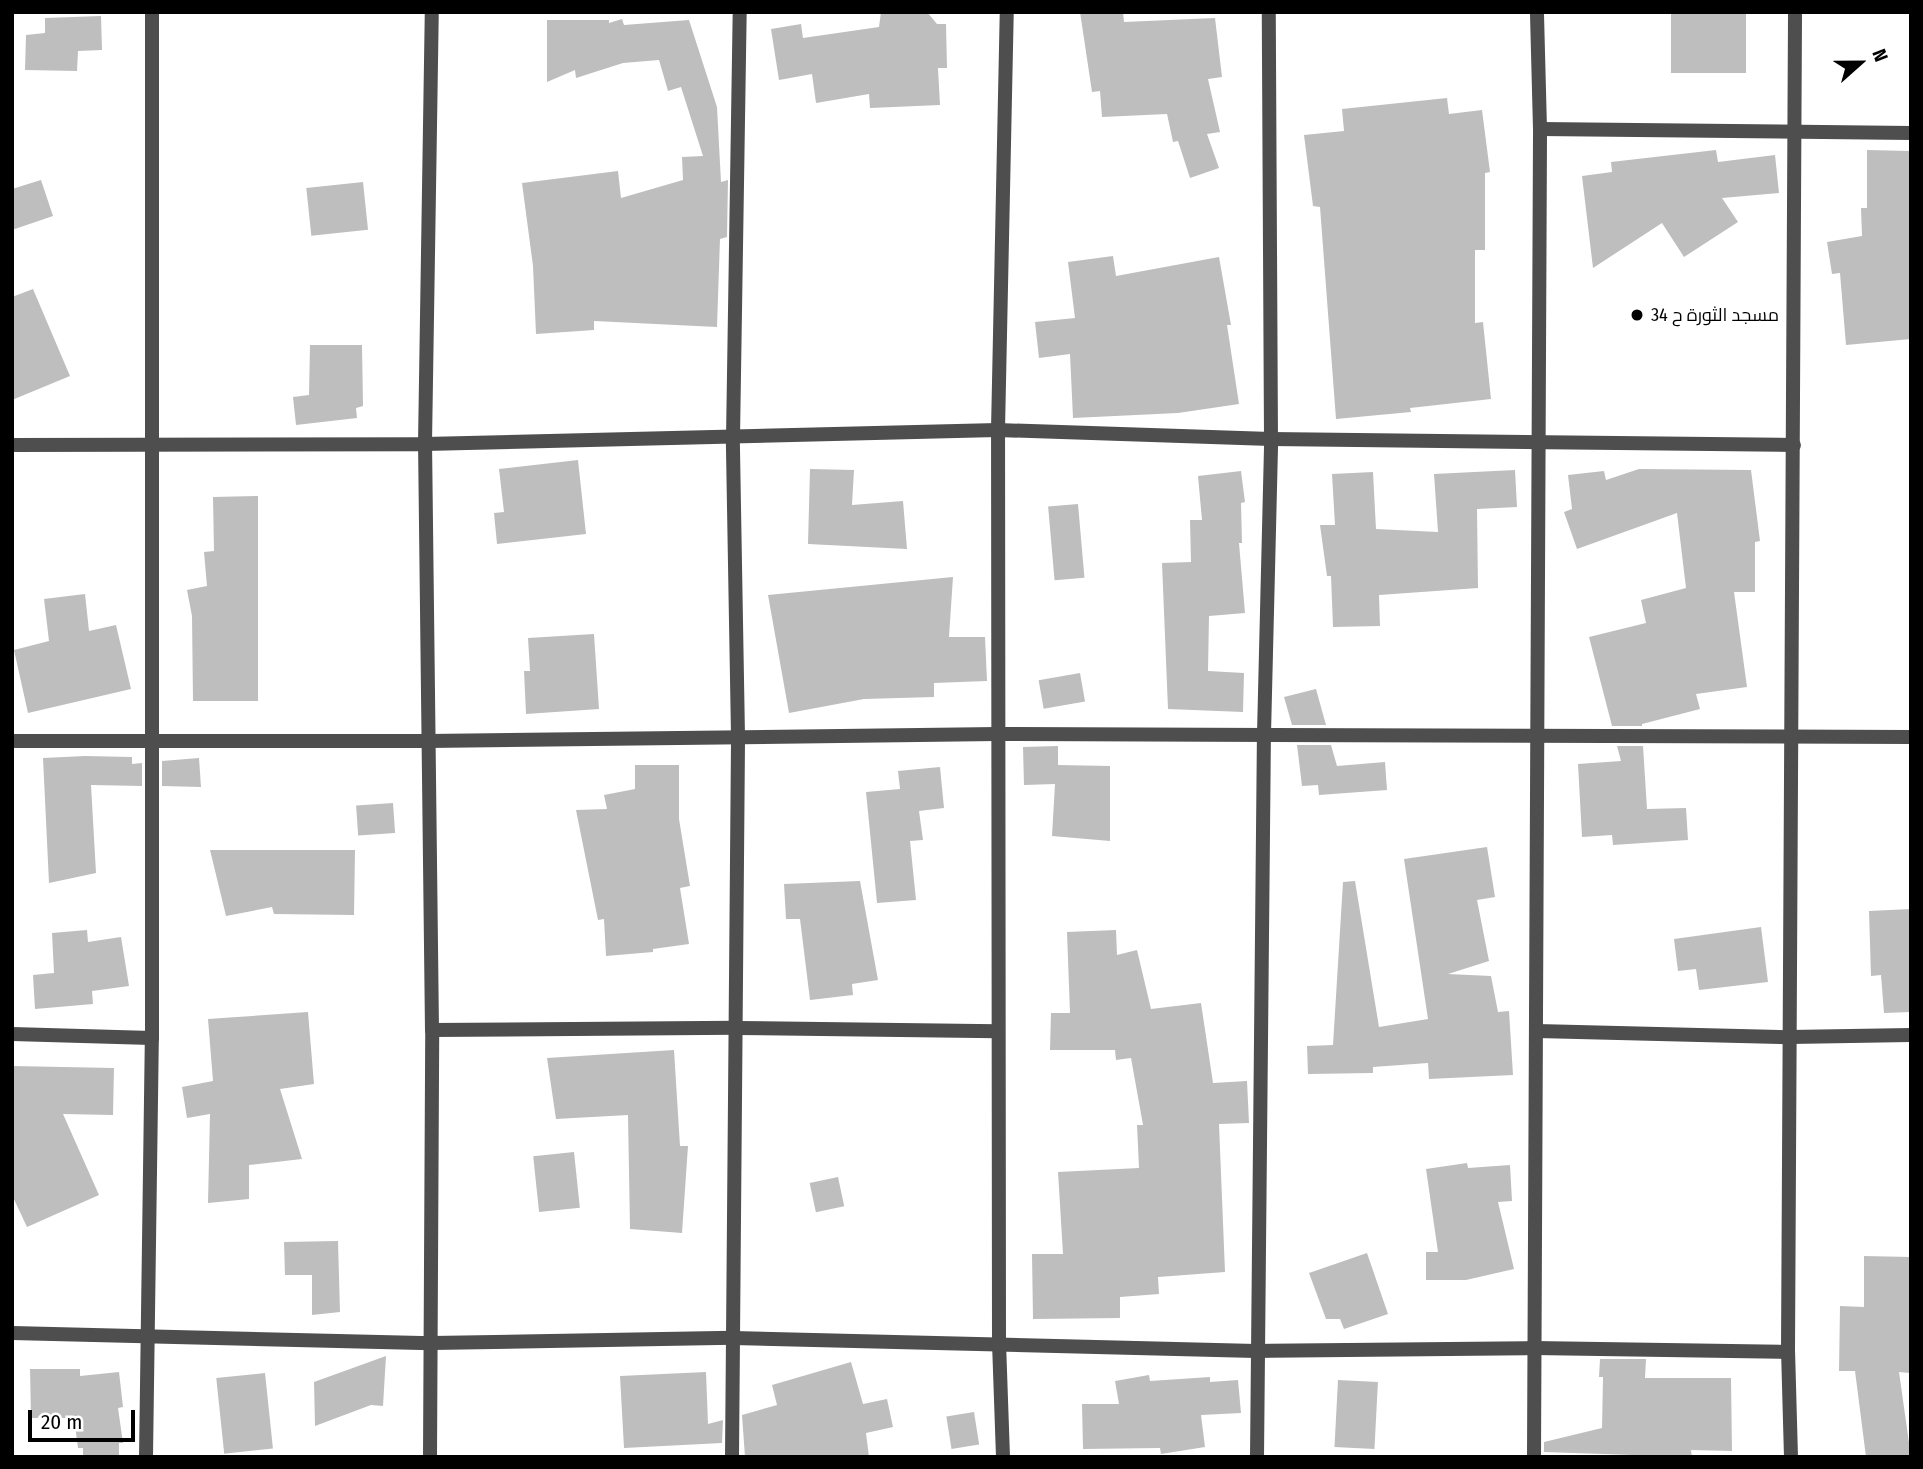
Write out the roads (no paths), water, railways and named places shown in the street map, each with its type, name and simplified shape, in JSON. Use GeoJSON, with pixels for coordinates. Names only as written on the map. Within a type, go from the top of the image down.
{"type":"FeatureCollection","features":[{"type":"Feature","properties":{"kind":"street"},"geometry":{"type":"LineString","coordinates":[[146,1457],[145,1335],[152,1038],[152,12]]}},
{"type":"Feature","properties":{"kind":"street"},"geometry":{"type":"LineString","coordinates":[[430,1457],[432,1030],[425,444],[432,12]]}},
{"type":"Feature","properties":{"kind":"street"},"geometry":{"type":"LineString","coordinates":[[732,1457],[738,736],[733,438],[740,12]]}},
{"type":"Feature","properties":{"kind":"street"},"geometry":{"type":"LineString","coordinates":[[1003,1457],[999,1345],[997,734],[998,430],[1007,12]]}},
{"type":"Feature","properties":{"kind":"street"},"geometry":{"type":"LineString","coordinates":[[1257,1457],[1264,734],[1271,439],[1269,12]]}},
{"type":"Feature","properties":{"kind":"street"},"geometry":{"type":"LineString","coordinates":[[1534,1457],[1540,129],[1537,12]]}},
{"type":"Feature","properties":{"kind":"street"},"geometry":{"type":"LineString","coordinates":[[1791,1457],[1788,1352],[1796,12]]}},
{"type":"Feature","properties":{"kind":"street"},"geometry":{"type":"LineString","coordinates":[[1540,129],[1794,130],[1911,134]]}},
{"type":"Feature","properties":{"kind":"street"},"geometry":{"type":"LineString","coordinates":[[12,445],[425,444],[998,430],[1271,439],[1794,445]]}},
{"type":"Feature","properties":{"kind":"street"},"geometry":{"type":"LineString","coordinates":[[12,741],[428,741],[997,734],[1537,738],[1793,735],[1911,737]]}},
{"type":"Feature","properties":{"kind":"street"},"geometry":{"type":"LineString","coordinates":[[432,1030],[737,1028],[998,1031]]}},
{"type":"Feature","properties":{"kind":"street"},"geometry":{"type":"LineString","coordinates":[[1537,1031],[1790,1037],[1911,1035]]}},
{"type":"Feature","properties":{"kind":"street"},"geometry":{"type":"LineString","coordinates":[[12,1034],[152,1038]]}},
{"type":"Feature","properties":{"kind":"street"},"geometry":{"type":"LineString","coordinates":[[12,1333],[432,1343],[733,1338],[1256,1351],[1534,1348],[1788,1352]]}},
{"type":"Feature","properties":{"kind":"place","name":"مسجد الثورة ح 34"},"geometry":{"type":"Point","coordinates":[1637,315]}}]}
